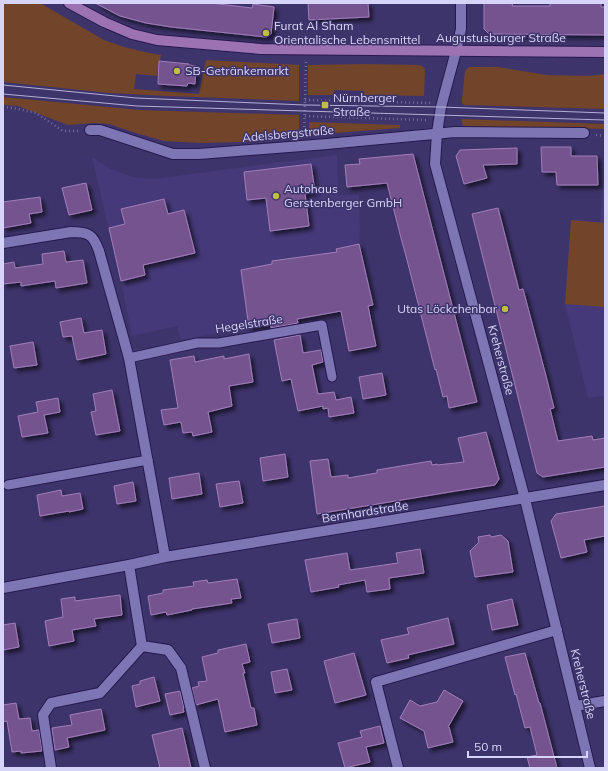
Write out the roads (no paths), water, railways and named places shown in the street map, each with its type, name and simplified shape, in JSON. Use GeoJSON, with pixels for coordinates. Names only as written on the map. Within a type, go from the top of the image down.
{"type":"FeatureCollection","features":[{"type":"Feature","properties":{"kind":"main road","name":"Augustusburger Straße"},"geometry":{"type":"LineString","coordinates":[[69,3],[104,22],[132,34],[157,40],[261,49],[605,52]]}},
{"type":"Feature","properties":{"kind":"street"},"geometry":{"type":"LineString","coordinates":[[456,50],[460,29],[461,3]]}},
{"type":"Feature","properties":{"kind":"street","name":"Kreherstraße"},"geometry":{"type":"LineString","coordinates":[[456,50],[441,107],[437,133],[435,164],[525,499],[590,768]]}},
{"type":"Feature","properties":{"kind":"street","name":"Adelsbergstraße"},"geometry":{"type":"LineString","coordinates":[[90,130],[100,130],[173,154],[206,154],[437,133],[584,133]]}},
{"type":"Feature","properties":{"kind":"street"},"geometry":{"type":"LineString","coordinates":[[3,244],[71,232],[82,232],[90,235],[96,242],[129,358],[165,557]]}},
{"type":"Feature","properties":{"kind":"street","name":"Bernhardstraße"},"geometry":{"type":"LineString","coordinates":[[3,588],[165,557],[605,485]]}},
{"type":"Feature","properties":{"kind":"street"},"geometry":{"type":"LineString","coordinates":[[129,565],[142,646]]}},
{"type":"Feature","properties":{"kind":"street"},"geometry":{"type":"LineString","coordinates":[[398,768],[376,682],[557,630]]}},
{"type":"Feature","properties":{"kind":"street"},"geometry":{"type":"LineString","coordinates":[[51,768],[43,715],[51,703],[100,693],[142,646]]}},
{"type":"Feature","properties":{"kind":"street"},"geometry":{"type":"LineString","coordinates":[[142,646],[168,650],[181,668],[205,768]]}},
{"type":"Feature","properties":{"kind":"street"},"geometry":{"type":"LineString","coordinates":[[575,706],[605,701]]}},
{"type":"Feature","properties":{"kind":"lane","name":"Hegelstraße"},"geometry":{"type":"LineString","coordinates":[[129,358],[197,343],[218,344],[322,325],[332,377]]}},
{"type":"Feature","properties":{"kind":"lane"},"geometry":{"type":"LineString","coordinates":[[8,485],[148,460]]}},
{"type":"Feature","properties":{"kind":"tram line"},"geometry":{"type":"LineString","coordinates":[[3,85],[136,98],[305,105],[441,107],[605,113]]}},
{"type":"Feature","properties":{"kind":"tram line"},"geometry":{"type":"LineString","coordinates":[[3,94],[137,106],[605,120]]}},
{"type":"Feature","properties":{"kind":"place","name":"Furat Al Sham Orientalische Lebensmittel"},"geometry":{"type":"Point","coordinates":[266,33]}},
{"type":"Feature","properties":{"kind":"place","name":"SB-Getränkemarkt"},"geometry":{"type":"Point","coordinates":[177,71]}},
{"type":"Feature","properties":{"kind":"place","name":"Nürnberger Straße"},"geometry":{"type":"Point","coordinates":[325,105]}},
{"type":"Feature","properties":{"kind":"place","name":"Autohaus Gerstenberger GmbH"},"geometry":{"type":"Point","coordinates":[276,196]}},
{"type":"Feature","properties":{"kind":"place","name":"Utas Löckchenbar"},"geometry":{"type":"Point","coordinates":[505,309]}}]}
